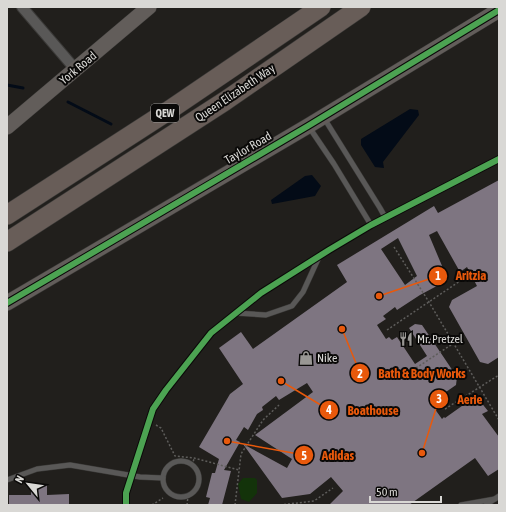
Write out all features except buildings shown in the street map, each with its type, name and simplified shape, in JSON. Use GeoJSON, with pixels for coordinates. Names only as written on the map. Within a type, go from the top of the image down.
{"type":"FeatureCollection","features":[{"type":"Feature","properties":{"kind":"highway","name":"Queen Elizabeth Way"},"geometry":{"type":"LineString","coordinates":[[7,215],[168,111],[321,7]]}},
{"type":"Feature","properties":{"kind":"highway","name":"Queen Elizabeth Way"},"geometry":{"type":"LineString","coordinates":[[7,242],[225,101],[361,7]]}},
{"type":"Feature","properties":{"kind":"highway"},"geometry":{"type":"LineString","coordinates":[[336,24],[364,7]]}},
{"type":"Feature","properties":{"kind":"main road","name":"York Road"},"geometry":{"type":"LineString","coordinates":[[7,127],[149,7]]}},
{"type":"Feature","properties":{"kind":"main road","name":"Taylor Road"},"geometry":{"type":"LineString","coordinates":[[7,302],[308,126],[499,10]]}},
{"type":"Feature","properties":{"kind":"street"},"geometry":{"type":"LineString","coordinates":[[22,7],[76,70]]}},
{"type":"Feature","properties":{"kind":"lane"},"geometry":{"type":"LineString","coordinates":[[323,117],[385,217]]}},
{"type":"Feature","properties":{"kind":"lane"},"geometry":{"type":"LineString","coordinates":[[308,126],[334,164],[371,225]]}},
{"type":"Feature","properties":{"kind":"lane"},"geometry":{"type":"LineString","coordinates":[[126,505],[126,493],[153,409],[166,390],[211,334],[261,293],[371,225],[499,159]]}},
{"type":"Feature","properties":{"kind":"lane"},"geometry":{"type":"LineString","coordinates":[[235,314],[266,315],[292,306],[303,292],[320,256]]}},
{"type":"Feature","properties":{"kind":"lane"},"geometry":{"type":"LineString","coordinates":[[176,462],[187,462],[192,465],[198,474],[199,479],[196,489],[188,496],[182,497],[170,494],[166,490],[163,478],[167,468],[176,462]]}},
{"type":"Feature","properties":{"kind":"lane"},"geometry":{"type":"LineString","coordinates":[[7,480],[37,469],[70,465],[140,477],[163,478]]}},
{"type":"Feature","properties":{"kind":"lane"},"geometry":{"type":"LineString","coordinates":[[461,505],[497,498]]}},
{"type":"Feature","properties":{"kind":"lane"},"geometry":{"type":"LineString","coordinates":[[486,505],[497,498]]}},
{"type":"Feature","properties":{"kind":"path"},"geometry":{"type":"LineString","coordinates":[[394,247],[454,343],[499,420]]}},
{"type":"Feature","properties":{"kind":"path"},"geometry":{"type":"LineString","coordinates":[[388,330],[466,278]]}},
{"type":"Feature","properties":{"kind":"path"},"geometry":{"type":"LineString","coordinates":[[416,368],[454,343]]}},
{"type":"Feature","properties":{"kind":"path"},"geometry":{"type":"LineString","coordinates":[[445,409],[499,375]]}},
{"type":"Feature","properties":{"kind":"path"},"geometry":{"type":"LineString","coordinates":[[235,505],[241,454],[263,420],[279,405]]}},
{"type":"Feature","properties":{"kind":"path"},"geometry":{"type":"LineString","coordinates":[[150,421],[161,428],[175,456],[194,458],[239,470]]}},
{"type":"Feature","properties":{"kind":"path"},"geometry":{"type":"LineString","coordinates":[[192,465],[194,458]]}},
{"type":"Feature","properties":{"kind":"path"},"geometry":{"type":"LineString","coordinates":[[280,505],[314,501],[333,488]]}},
{"type":"Feature","properties":{"kind":"path"},"geometry":{"type":"LineString","coordinates":[[187,505],[188,496]]}},
{"type":"Feature","properties":{"kind":"path"},"geometry":{"type":"LineString","coordinates":[[152,505],[163,498]]}},
{"type":"Feature","properties":{"kind":"green space"},"geometry":{"type":"Polygon","coordinates":[[[243,478],[255,478],[257,480],[257,493],[249,502],[241,499],[238,484],[243,478]]]}},
{"type":"Feature","properties":{"kind":"shaded area"},"geometry":{"type":"Polygon","coordinates":[[[410,109],[418,110],[419,115],[383,162],[384,168],[375,167],[361,145],[361,139],[410,109]]]}},
{"type":"Feature","properties":{"kind":"shaded area"},"geometry":{"type":"Polygon","coordinates":[[[312,175],[321,186],[315,196],[272,204],[271,200],[305,176],[312,175]]]}},
{"type":"Feature","properties":{"kind":"waterway"},"geometry":{"type":"LineString","coordinates":[[7,85],[23,88]]}},
{"type":"Feature","properties":{"kind":"waterway"},"geometry":{"type":"LineString","coordinates":[[68,102],[111,124]]}},
{"type":"Feature","properties":{"kind":"cycle path"},"geometry":{"type":"LineString","coordinates":[[7,303],[308,126],[499,10]]}},
{"type":"Feature","properties":{"kind":"cycle path"},"geometry":{"type":"LineString","coordinates":[[126,505],[126,493],[153,409],[211,333],[261,293],[329,250],[371,225],[499,159]]}},
{"type":"Feature","properties":{"kind":"place","name":"Aritzia"},"geometry":{"type":"Point","coordinates":[379,296]}},
{"type":"Feature","properties":{"kind":"place","name":"Bath & Body Works"},"geometry":{"type":"Point","coordinates":[342,329]}},
{"type":"Feature","properties":{"kind":"place","name":"Mr. Pretzel"},"geometry":{"type":"Point","coordinates":[406,339]}},
{"type":"Feature","properties":{"kind":"place","name":"Nike"},"geometry":{"type":"Point","coordinates":[306,358]}},
{"type":"Feature","properties":{"kind":"place","name":"Boathouse"},"geometry":{"type":"Point","coordinates":[281,381]}},
{"type":"Feature","properties":{"kind":"place","name":"Adidas"},"geometry":{"type":"Point","coordinates":[227,441]}},
{"type":"Feature","properties":{"kind":"place","name":"Aerie"},"geometry":{"type":"Point","coordinates":[422,453]}}]}
